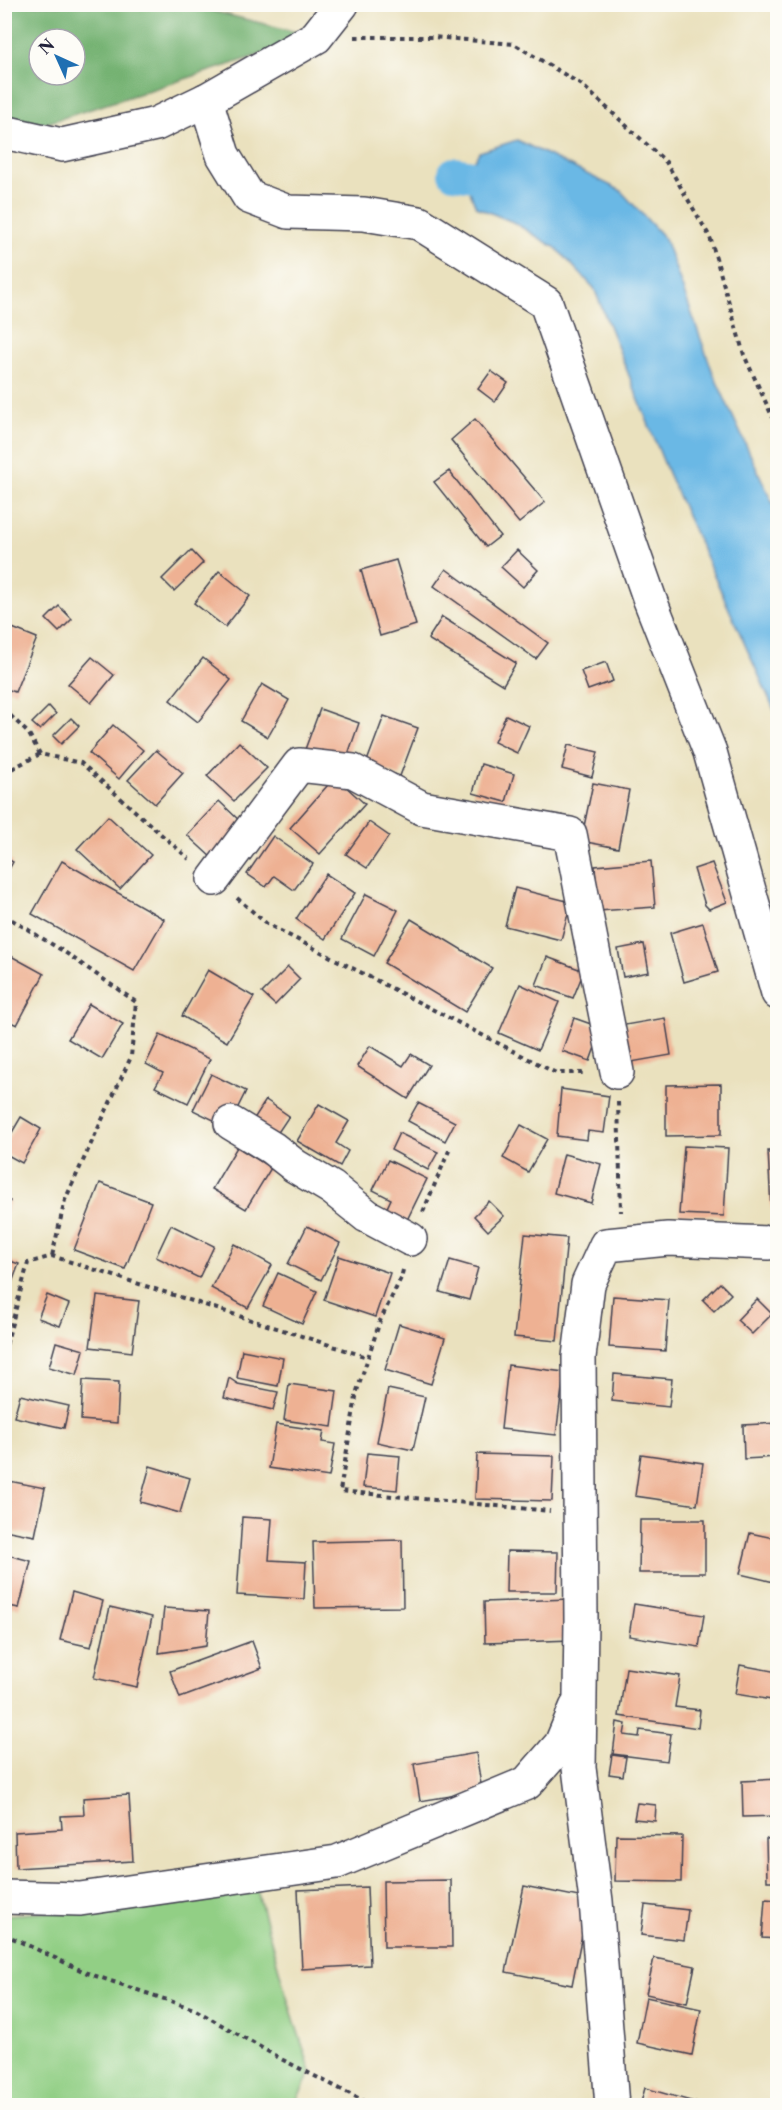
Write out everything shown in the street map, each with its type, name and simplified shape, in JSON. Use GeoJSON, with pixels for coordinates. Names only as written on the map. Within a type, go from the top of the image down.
{"type":"FeatureCollection","features":[{"type":"Feature","properties":{"kind":"street"},"geometry":{"type":"LineString","coordinates":[[4,132],[62,145],[156,124],[206,100],[316,37],[342,4]]}},
{"type":"Feature","properties":{"kind":"street"},"geometry":{"type":"LineString","coordinates":[[206,100],[223,155],[249,197],[288,212],[364,214],[419,223],[546,303],[650,600],[710,752],[777,993]]}},
{"type":"Feature","properties":{"kind":"street"},"geometry":{"type":"LineString","coordinates":[[214,879],[298,765],[353,771],[422,808],[570,834],[617,1072]]}},
{"type":"Feature","properties":{"kind":"street"},"geometry":{"type":"LineString","coordinates":[[231,1123],[272,1148],[294,1166],[332,1188],[366,1216],[410,1239]]}},
{"type":"Feature","properties":{"kind":"street"},"geometry":{"type":"LineString","coordinates":[[612,2106],[596,1900],[579,1768],[579,1356],[588,1284],[606,1245],[668,1239],[769,1243],[777,1238]]}},
{"type":"Feature","properties":{"kind":"street"},"geometry":{"type":"LineString","coordinates":[[4,1897],[80,1899],[337,1862],[527,1783],[561,1744],[580,1698]]}},
{"type":"Feature","properties":{"kind":"path"},"geometry":{"type":"LineString","coordinates":[[316,37],[432,37],[514,44],[582,85],[666,162],[710,237],[744,355],[777,429]]}},
{"type":"Feature","properties":{"kind":"path"},"geometry":{"type":"LineString","coordinates":[[4,710],[28,734],[40,754]]}},
{"type":"Feature","properties":{"kind":"path"},"geometry":{"type":"LineString","coordinates":[[4,773],[40,754],[81,763],[267,924],[556,1073],[617,1072],[622,1243]]}},
{"type":"Feature","properties":{"kind":"path"},"geometry":{"type":"LineString","coordinates":[[4,915],[63,951],[136,1002],[131,1058],[65,1200],[52,1256]]}},
{"type":"Feature","properties":{"kind":"path"},"geometry":{"type":"LineString","coordinates":[[451,1146],[410,1239],[401,1278],[380,1321],[367,1357],[357,1391],[340,1491],[580,1514]]}},
{"type":"Feature","properties":{"kind":"path"},"geometry":{"type":"LineString","coordinates":[[4,1353],[28,1263],[52,1256],[367,1357]]}},
{"type":"Feature","properties":{"kind":"path"},"geometry":{"type":"LineString","coordinates":[[4,1934],[87,1973],[194,2009],[281,2059],[374,2106]]}},
{"type":"Feature","properties":{"kind":"green space"},"geometry":{"type":"Polygon","coordinates":[[[5,5],[189,5],[316,37],[13,134],[5,130],[5,5]]]}},
{"type":"Feature","properties":{"kind":"green space"},"geometry":{"type":"Polygon","coordinates":[[[257,1890],[284,1988],[311,2072],[294,2105],[5,2106],[5,1915],[164,1904],[257,1890]]]}},
{"type":"Feature","properties":{"kind":"water"},"geometry":{"type":"Polygon","coordinates":[[[517,140],[620,190],[665,239],[713,373],[777,513],[777,716],[668,473],[594,288],[556,248],[513,222],[476,207],[465,179],[479,152],[517,140]]]}},
{"type":"Feature","properties":{"kind":"building"},"geometry":{"type":"Polygon","coordinates":[[[491,371],[508,383],[495,402],[478,389],[491,371]]]}},
{"type":"Feature","properties":{"kind":"building"},"geometry":{"type":"Polygon","coordinates":[[[475,419],[545,502],[519,523],[451,440],[475,419]]]}},
{"type":"Feature","properties":{"kind":"building"},"geometry":{"type":"Polygon","coordinates":[[[449,471],[500,536],[486,547],[434,482],[449,471]]]}},
{"type":"Feature","properties":{"kind":"building"},"geometry":{"type":"Polygon","coordinates":[[[191,550],[203,563],[174,591],[162,579],[191,550]]]}},
{"type":"Feature","properties":{"kind":"building"},"geometry":{"type":"Polygon","coordinates":[[[517,550],[538,570],[523,587],[501,567],[517,550]]]}},
{"type":"Feature","properties":{"kind":"building"},"geometry":{"type":"Polygon","coordinates":[[[396,560],[416,625],[380,636],[361,570],[396,560]]]}},
{"type":"Feature","properties":{"kind":"building"},"geometry":{"type":"Polygon","coordinates":[[[446,569],[548,643],[536,659],[434,586],[446,569]]]}},
{"type":"Feature","properties":{"kind":"building"},"geometry":{"type":"Polygon","coordinates":[[[219,571],[250,596],[225,627],[194,603],[219,571]]]}},
{"type":"Feature","properties":{"kind":"building"},"geometry":{"type":"Polygon","coordinates":[[[59,606],[72,619],[59,632],[46,619],[59,606]]]}},
{"type":"Feature","properties":{"kind":"building"},"geometry":{"type":"Polygon","coordinates":[[[442,617],[516,663],[503,685],[428,639],[442,617]]]}},
{"type":"Feature","properties":{"kind":"building"},"geometry":{"type":"Polygon","coordinates":[[[5,625],[37,638],[15,692],[4,688],[5,625]]]}},
{"type":"Feature","properties":{"kind":"building"},"geometry":{"type":"Polygon","coordinates":[[[92,657],[114,675],[91,703],[68,684],[92,657]]]}},
{"type":"Feature","properties":{"kind":"building"},"geometry":{"type":"Polygon","coordinates":[[[203,658],[231,680],[198,722],[170,700],[203,658]]]}},
{"type":"Feature","properties":{"kind":"building"},"geometry":{"type":"Polygon","coordinates":[[[606,662],[613,681],[588,690],[581,671],[606,662]]]}},
{"type":"Feature","properties":{"kind":"building"},"geometry":{"type":"Polygon","coordinates":[[[262,684],[289,700],[268,737],[241,721],[262,684]]]}},
{"type":"Feature","properties":{"kind":"building"},"geometry":{"type":"Polygon","coordinates":[[[49,706],[56,714],[40,730],[32,723],[49,706]]]}},
{"type":"Feature","properties":{"kind":"building"},"geometry":{"type":"Polygon","coordinates":[[[320,709],[359,723],[344,766],[304,752],[320,709]]]}},
{"type":"Feature","properties":{"kind":"building"},"geometry":{"type":"Polygon","coordinates":[[[506,715],[529,726],[517,753],[494,742],[506,715]]]}},
{"type":"Feature","properties":{"kind":"building"},"geometry":{"type":"Polygon","coordinates":[[[384,716],[418,728],[400,776],[366,764],[384,716]]]}},
{"type":"Feature","properties":{"kind":"building"},"geometry":{"type":"Polygon","coordinates":[[[71,718],[79,726],[61,744],[53,736],[71,718]]]}},
{"type":"Feature","properties":{"kind":"building"},"geometry":{"type":"Polygon","coordinates":[[[113,725],[143,750],[119,779],[89,753],[113,725]]]}},
{"type":"Feature","properties":{"kind":"building"},"geometry":{"type":"Polygon","coordinates":[[[239,742],[267,768],[234,801],[207,776],[239,742]]]}},
{"type":"Feature","properties":{"kind":"building"},"geometry":{"type":"Polygon","coordinates":[[[568,745],[598,752],[592,777],[562,769],[568,745]]]}},
{"type":"Feature","properties":{"kind":"building"},"geometry":{"type":"Polygon","coordinates":[[[156,750],[183,773],[155,804],[128,780],[156,750]]]}},
{"type":"Feature","properties":{"kind":"building"},"geometry":{"type":"Polygon","coordinates":[[[481,764],[514,774],[506,802],[473,793],[481,764]]]}},
{"type":"Feature","properties":{"kind":"building"},"geometry":{"type":"Polygon","coordinates":[[[335,777],[365,804],[320,854],[290,828],[335,777]]]}},
{"type":"Feature","properties":{"kind":"building"},"geometry":{"type":"Polygon","coordinates":[[[593,783],[629,790],[618,848],[581,841],[593,783]]]}},
{"type":"Feature","properties":{"kind":"building"},"geometry":{"type":"Polygon","coordinates":[[[219,801],[244,825],[212,858],[187,835],[219,801]]]}},
{"type":"Feature","properties":{"kind":"building"},"geometry":{"type":"Polygon","coordinates":[[[108,816],[151,855],[120,889],[77,849],[108,816]]]}},
{"type":"Feature","properties":{"kind":"building"},"geometry":{"type":"Polygon","coordinates":[[[369,822],[389,836],[367,868],[346,854],[369,822]]]}},
{"type":"Feature","properties":{"kind":"building"},"geometry":{"type":"Polygon","coordinates":[[[273,836],[313,864],[294,890],[274,876],[266,887],[247,874],[273,836]]]}},
{"type":"Feature","properties":{"kind":"building"},"geometry":{"type":"Polygon","coordinates":[[[4,857],[13,862],[4,878],[4,857]]]}},
{"type":"Feature","properties":{"kind":"building"},"geometry":{"type":"Polygon","coordinates":[[[62,861],[164,919],[134,971],[32,914],[62,861]]]}},
{"type":"Feature","properties":{"kind":"building"},"geometry":{"type":"Polygon","coordinates":[[[651,861],[655,907],[598,911],[595,866],[651,861]]]}},
{"type":"Feature","properties":{"kind":"building"},"geometry":{"type":"Polygon","coordinates":[[[712,863],[727,902],[709,909],[705,905],[694,869],[712,863]]]}},
{"type":"Feature","properties":{"kind":"building"},"geometry":{"type":"Polygon","coordinates":[[[326,874],[355,893],[325,939],[296,919],[326,874]]]}},
{"type":"Feature","properties":{"kind":"building"},"geometry":{"type":"Polygon","coordinates":[[[515,888],[571,902],[561,940],[505,926],[515,888]]]}},
{"type":"Feature","properties":{"kind":"building"},"geometry":{"type":"Polygon","coordinates":[[[366,894],[398,910],[374,956],[342,939],[366,894]]]}},
{"type":"Feature","properties":{"kind":"building"},"geometry":{"type":"Polygon","coordinates":[[[411,919],[492,968],[465,1012],[384,963],[411,919]]]}},
{"type":"Feature","properties":{"kind":"building"},"geometry":{"type":"Polygon","coordinates":[[[703,923],[718,972],[684,982],[670,933],[703,923]]]}},
{"type":"Feature","properties":{"kind":"building"},"geometry":{"type":"Polygon","coordinates":[[[644,944],[649,972],[623,977],[618,949],[644,944]]]}},
{"type":"Feature","properties":{"kind":"building"},"geometry":{"type":"Polygon","coordinates":[[[11,956],[44,974],[17,1025],[4,1019],[4,967],[11,956]]]}},
{"type":"Feature","properties":{"kind":"building"},"geometry":{"type":"Polygon","coordinates":[[[547,957],[584,971],[573,998],[536,985],[547,957]]]}},
{"type":"Feature","properties":{"kind":"building"},"geometry":{"type":"Polygon","coordinates":[[[288,967],[300,979],[275,1005],[262,993],[288,967]]]}},
{"type":"Feature","properties":{"kind":"building"},"geometry":{"type":"Polygon","coordinates":[[[208,970],[254,997],[227,1042],[182,1016],[208,970]]]}},
{"type":"Feature","properties":{"kind":"building"},"geometry":{"type":"Polygon","coordinates":[[[520,984],[559,1002],[538,1050],[499,1033],[520,984]]]}},
{"type":"Feature","properties":{"kind":"building"},"geometry":{"type":"Polygon","coordinates":[[[89,1004],[123,1024],[102,1059],[68,1039],[89,1004]]]}},
{"type":"Feature","properties":{"kind":"building"},"geometry":{"type":"Polygon","coordinates":[[[574,1018],[602,1028],[590,1061],[562,1051],[574,1018]]]}},
{"type":"Feature","properties":{"kind":"building"},"geometry":{"type":"Polygon","coordinates":[[[665,1018],[671,1055],[626,1063],[619,1026],[665,1018]]]}},
{"type":"Feature","properties":{"kind":"building"},"geometry":{"type":"Polygon","coordinates":[[[160,1035],[210,1059],[188,1103],[155,1087],[163,1073],[146,1064],[160,1035]]]}},
{"type":"Feature","properties":{"kind":"building"},"geometry":{"type":"Polygon","coordinates":[[[370,1046],[403,1066],[411,1054],[429,1065],[408,1099],[357,1066],[370,1046]]]}},
{"type":"Feature","properties":{"kind":"building"},"geometry":{"type":"Polygon","coordinates":[[[211,1074],[246,1091],[228,1127],[193,1110],[211,1074]]]}},
{"type":"Feature","properties":{"kind":"building"},"geometry":{"type":"Polygon","coordinates":[[[721,1084],[721,1135],[666,1136],[666,1085],[721,1084]]]}},
{"type":"Feature","properties":{"kind":"building"},"geometry":{"type":"Polygon","coordinates":[[[561,1089],[609,1096],[604,1133],[588,1131],[587,1140],[557,1136],[561,1089]]]}},
{"type":"Feature","properties":{"kind":"building"},"geometry":{"type":"Polygon","coordinates":[[[266,1100],[289,1116],[271,1143],[248,1128],[266,1100]]]}},
{"type":"Feature","properties":{"kind":"building"},"geometry":{"type":"Polygon","coordinates":[[[418,1103],[455,1122],[445,1141],[408,1121],[418,1103]]]}},
{"type":"Feature","properties":{"kind":"building"},"geometry":{"type":"Polygon","coordinates":[[[319,1104],[349,1121],[336,1143],[348,1151],[340,1166],[297,1141],[319,1104]]]}},
{"type":"Feature","properties":{"kind":"building"},"geometry":{"type":"Polygon","coordinates":[[[21,1117],[41,1129],[22,1163],[4,1153],[4,1146],[21,1117]]]}},
{"type":"Feature","properties":{"kind":"building"},"geometry":{"type":"Polygon","coordinates":[[[521,1125],[547,1139],[528,1172],[503,1158],[521,1125]]]}},
{"type":"Feature","properties":{"kind":"building"},"geometry":{"type":"Polygon","coordinates":[[[399,1133],[438,1152],[428,1170],[391,1150],[399,1133]]]}},
{"type":"Feature","properties":{"kind":"building"},"geometry":{"type":"Polygon","coordinates":[[[684,1146],[728,1148],[724,1216],[679,1214],[684,1146]]]}},
{"type":"Feature","properties":{"kind":"building"},"geometry":{"type":"Polygon","coordinates":[[[237,1147],[271,1168],[246,1209],[212,1189],[237,1147]]]}},
{"type":"Feature","properties":{"kind":"building"},"geometry":{"type":"Polygon","coordinates":[[[768,1151],[778,1151],[778,1207],[771,1208],[768,1151]]]}},
{"type":"Feature","properties":{"kind":"building"},"geometry":{"type":"Polygon","coordinates":[[[564,1154],[601,1164],[591,1203],[554,1193],[564,1154]]]}},
{"type":"Feature","properties":{"kind":"building"},"geometry":{"type":"Polygon","coordinates":[[[388,1160],[427,1179],[405,1224],[384,1214],[391,1199],[373,1190],[388,1160]]]}},
{"type":"Feature","properties":{"kind":"building"},"geometry":{"type":"Polygon","coordinates":[[[100,1183],[151,1202],[125,1269],[74,1250],[100,1183]]]}},
{"type":"Feature","properties":{"kind":"building"},"geometry":{"type":"Polygon","coordinates":[[[4,1199],[10,1201],[5,1215],[4,1215],[4,1199]]]}},
{"type":"Feature","properties":{"kind":"building"},"geometry":{"type":"Polygon","coordinates":[[[489,1201],[504,1216],[488,1231],[474,1216],[489,1201]]]}},
{"type":"Feature","properties":{"kind":"building"},"geometry":{"type":"Polygon","coordinates":[[[171,1225],[214,1246],[199,1278],[156,1257],[171,1225]]]}},
{"type":"Feature","properties":{"kind":"building"},"geometry":{"type":"Polygon","coordinates":[[[307,1226],[340,1243],[321,1280],[288,1264],[307,1226]]]}},
{"type":"Feature","properties":{"kind":"building"},"geometry":{"type":"Polygon","coordinates":[[[525,1234],[567,1238],[557,1341],[514,1337],[525,1234]]]}},
{"type":"Feature","properties":{"kind":"building"},"geometry":{"type":"Polygon","coordinates":[[[234,1244],[272,1265],[248,1308],[211,1288],[234,1244]]]}},
{"type":"Feature","properties":{"kind":"building"},"geometry":{"type":"Polygon","coordinates":[[[339,1256],[390,1273],[375,1317],[324,1300],[339,1256]]]}},
{"type":"Feature","properties":{"kind":"building"},"geometry":{"type":"Polygon","coordinates":[[[4,1259],[19,1264],[11,1285],[4,1282],[4,1259]]]}},
{"type":"Feature","properties":{"kind":"building"},"geometry":{"type":"Polygon","coordinates":[[[450,1260],[478,1268],[469,1300],[440,1292],[450,1260]]]}},
{"type":"Feature","properties":{"kind":"building"},"geometry":{"type":"Polygon","coordinates":[[[278,1273],[317,1291],[302,1324],[263,1306],[278,1273]]]}},
{"type":"Feature","properties":{"kind":"building"},"geometry":{"type":"Polygon","coordinates":[[[720,1283],[731,1294],[714,1311],[703,1300],[720,1283]]]}},
{"type":"Feature","properties":{"kind":"building"},"geometry":{"type":"Polygon","coordinates":[[[47,1295],[69,1304],[60,1326],[38,1318],[47,1295]]]}},
{"type":"Feature","properties":{"kind":"building"},"geometry":{"type":"Polygon","coordinates":[[[97,1296],[139,1301],[132,1352],[90,1347],[97,1296]]]}},
{"type":"Feature","properties":{"kind":"building"},"geometry":{"type":"Polygon","coordinates":[[[613,1296],[669,1300],[665,1351],[609,1347],[613,1296]]]}},
{"type":"Feature","properties":{"kind":"building"},"geometry":{"type":"Polygon","coordinates":[[[757,1299],[772,1314],[752,1334],[737,1320],[757,1299]]]}},
{"type":"Feature","properties":{"kind":"building"},"geometry":{"type":"Polygon","coordinates":[[[399,1324],[445,1338],[431,1384],[385,1370],[399,1324]]]}},
{"type":"Feature","properties":{"kind":"building"},"geometry":{"type":"Polygon","coordinates":[[[56,1342],[84,1350],[77,1375],[49,1367],[56,1342]]]}},
{"type":"Feature","properties":{"kind":"building"},"geometry":{"type":"Polygon","coordinates":[[[242,1350],[283,1358],[278,1386],[237,1378],[242,1350]]]}},
{"type":"Feature","properties":{"kind":"building"},"geometry":{"type":"Polygon","coordinates":[[[508,1365],[564,1372],[556,1435],[501,1429],[508,1365]]]}},
{"type":"Feature","properties":{"kind":"building"},"geometry":{"type":"Polygon","coordinates":[[[614,1374],[672,1379],[669,1407],[612,1401],[614,1374]]]}},
{"type":"Feature","properties":{"kind":"building"},"geometry":{"type":"Polygon","coordinates":[[[229,1378],[238,1384],[278,1392],[273,1410],[224,1398],[229,1378]]]}},
{"type":"Feature","properties":{"kind":"building"},"geometry":{"type":"Polygon","coordinates":[[[83,1380],[119,1382],[117,1423],[81,1420],[83,1380]]]}},
{"type":"Feature","properties":{"kind":"building"},"geometry":{"type":"Polygon","coordinates":[[[289,1384],[337,1391],[332,1427],[284,1420],[289,1384]]]}},
{"type":"Feature","properties":{"kind":"building"},"geometry":{"type":"Polygon","coordinates":[[[388,1389],[425,1397],[413,1450],[377,1442],[388,1389]]]}},
{"type":"Feature","properties":{"kind":"building"},"geometry":{"type":"Polygon","coordinates":[[[20,1395],[69,1406],[64,1428],[14,1417],[20,1395]]]}},
{"type":"Feature","properties":{"kind":"building"},"geometry":{"type":"Polygon","coordinates":[[[778,1423],[778,1457],[744,1459],[743,1425],[778,1423]]]}},
{"type":"Feature","properties":{"kind":"building"},"geometry":{"type":"Polygon","coordinates":[[[276,1424],[324,1431],[322,1442],[335,1444],[329,1477],[269,1468],[276,1424]]]}},
{"type":"Feature","properties":{"kind":"building"},"geometry":{"type":"Polygon","coordinates":[[[367,1453],[400,1456],[397,1490],[363,1487],[367,1453]]]}},
{"type":"Feature","properties":{"kind":"building"},"geometry":{"type":"Polygon","coordinates":[[[477,1454],[554,1456],[552,1501],[475,1499],[477,1454]]]}},
{"type":"Feature","properties":{"kind":"building"},"geometry":{"type":"Polygon","coordinates":[[[641,1454],[703,1463],[697,1505],[635,1496],[641,1454]]]}},
{"type":"Feature","properties":{"kind":"building"},"geometry":{"type":"Polygon","coordinates":[[[150,1466],[190,1478],[180,1513],[140,1502],[150,1466]]]}},
{"type":"Feature","properties":{"kind":"building"},"geometry":{"type":"Polygon","coordinates":[[[4,1480],[45,1488],[35,1536],[4,1530],[4,1480]]]}},
{"type":"Feature","properties":{"kind":"building"},"geometry":{"type":"Polygon","coordinates":[[[242,1517],[272,1519],[269,1560],[306,1562],[304,1599],[237,1595],[242,1517]]]}},
{"type":"Feature","properties":{"kind":"building"},"geometry":{"type":"Polygon","coordinates":[[[640,1520],[705,1520],[705,1573],[639,1573],[640,1520]]]}},
{"type":"Feature","properties":{"kind":"building"},"geometry":{"type":"Polygon","coordinates":[[[750,1533],[778,1539],[778,1583],[740,1574],[750,1533]]]}},
{"type":"Feature","properties":{"kind":"building"},"geometry":{"type":"Polygon","coordinates":[[[402,1540],[403,1607],[315,1608],[313,1542],[402,1540]]]}},
{"type":"Feature","properties":{"kind":"building"},"geometry":{"type":"Polygon","coordinates":[[[507,1551],[558,1552],[557,1592],[506,1592],[507,1551]]]}},
{"type":"Feature","properties":{"kind":"building"},"geometry":{"type":"Polygon","coordinates":[[[4,1554],[31,1561],[19,1608],[4,1605],[4,1554]]]}},
{"type":"Feature","properties":{"kind":"building"},"geometry":{"type":"Polygon","coordinates":[[[72,1592],[103,1601],[91,1647],[60,1640],[72,1592]]]}},
{"type":"Feature","properties":{"kind":"building"},"geometry":{"type":"Polygon","coordinates":[[[570,1599],[572,1640],[485,1643],[484,1602],[570,1599]]]}},
{"type":"Feature","properties":{"kind":"building"},"geometry":{"type":"Polygon","coordinates":[[[634,1604],[704,1615],[699,1647],[629,1636],[634,1604]]]}},
{"type":"Feature","properties":{"kind":"building"},"geometry":{"type":"Polygon","coordinates":[[[110,1607],[152,1617],[137,1687],[94,1678],[110,1607]]]}},
{"type":"Feature","properties":{"kind":"building"},"geometry":{"type":"Polygon","coordinates":[[[164,1608],[209,1611],[206,1646],[159,1653],[164,1608]]]}},
{"type":"Feature","properties":{"kind":"building"},"geometry":{"type":"Polygon","coordinates":[[[252,1641],[262,1668],[180,1698],[170,1671],[252,1641]]]}},
{"type":"Feature","properties":{"kind":"building"},"geometry":{"type":"Polygon","coordinates":[[[740,1665],[778,1672],[778,1701],[735,1694],[740,1665]]]}},
{"type":"Feature","properties":{"kind":"building"},"geometry":{"type":"Polygon","coordinates":[[[626,1668],[680,1676],[675,1707],[700,1710],[698,1728],[619,1716],[626,1668]]]}},
{"type":"Feature","properties":{"kind":"building"},"geometry":{"type":"Polygon","coordinates":[[[617,1722],[626,1724],[624,1735],[639,1737],[640,1730],[671,1734],[667,1761],[613,1754],[617,1722]]]}},
{"type":"Feature","properties":{"kind":"building"},"geometry":{"type":"Polygon","coordinates":[[[476,1753],[482,1791],[420,1801],[414,1764],[476,1753]]]}},
{"type":"Feature","properties":{"kind":"building"},"geometry":{"type":"Polygon","coordinates":[[[612,1755],[626,1757],[623,1776],[609,1774],[612,1755]]]}},
{"type":"Feature","properties":{"kind":"building"},"geometry":{"type":"Polygon","coordinates":[[[778,1779],[778,1816],[743,1817],[742,1781],[778,1779]]]}},
{"type":"Feature","properties":{"kind":"building"},"geometry":{"type":"Polygon","coordinates":[[[129,1795],[133,1861],[16,1868],[15,1832],[62,1829],[61,1816],[84,1815],[83,1798],[129,1795]]]}},
{"type":"Feature","properties":{"kind":"building"},"geometry":{"type":"Polygon","coordinates":[[[637,1803],[656,1805],[655,1821],[634,1819],[637,1803]]]}},
{"type":"Feature","properties":{"kind":"building"},"geometry":{"type":"Polygon","coordinates":[[[616,1835],[682,1836],[681,1882],[615,1881],[616,1835]]]}},
{"type":"Feature","properties":{"kind":"building"},"geometry":{"type":"Polygon","coordinates":[[[778,1838],[778,1881],[767,1881],[766,1839],[778,1838]]]}},
{"type":"Feature","properties":{"kind":"building"},"geometry":{"type":"Polygon","coordinates":[[[451,1880],[452,1947],[384,1947],[383,1881],[451,1880]]]}},
{"type":"Feature","properties":{"kind":"building"},"geometry":{"type":"Polygon","coordinates":[[[524,1886],[589,1899],[572,1985],[506,1972],[524,1886]]]}},
{"type":"Feature","properties":{"kind":"building"},"geometry":{"type":"Polygon","coordinates":[[[367,1887],[370,1965],[302,1969],[298,1890],[367,1887]]]}},
{"type":"Feature","properties":{"kind":"building"},"geometry":{"type":"Polygon","coordinates":[[[765,1899],[778,1900],[778,1939],[762,1938],[765,1899]]]}},
{"type":"Feature","properties":{"kind":"building"},"geometry":{"type":"Polygon","coordinates":[[[645,1905],[688,1910],[684,1940],[641,1935],[645,1905]]]}},
{"type":"Feature","properties":{"kind":"building"},"geometry":{"type":"Polygon","coordinates":[[[654,1958],[695,1966],[687,2003],[646,1994],[654,1958]]]}},
{"type":"Feature","properties":{"kind":"building"},"geometry":{"type":"Polygon","coordinates":[[[646,1997],[701,2009],[692,2055],[637,2043],[646,1997]]]}},
{"type":"Feature","properties":{"kind":"building"},"geometry":{"type":"Polygon","coordinates":[[[645,2088],[705,2105],[640,2106],[645,2088]]]}},
{"type":"Feature","properties":{"kind":"waterway"},"geometry":{"type":"LineString","coordinates":[[454,173],[510,182]]}}]}
